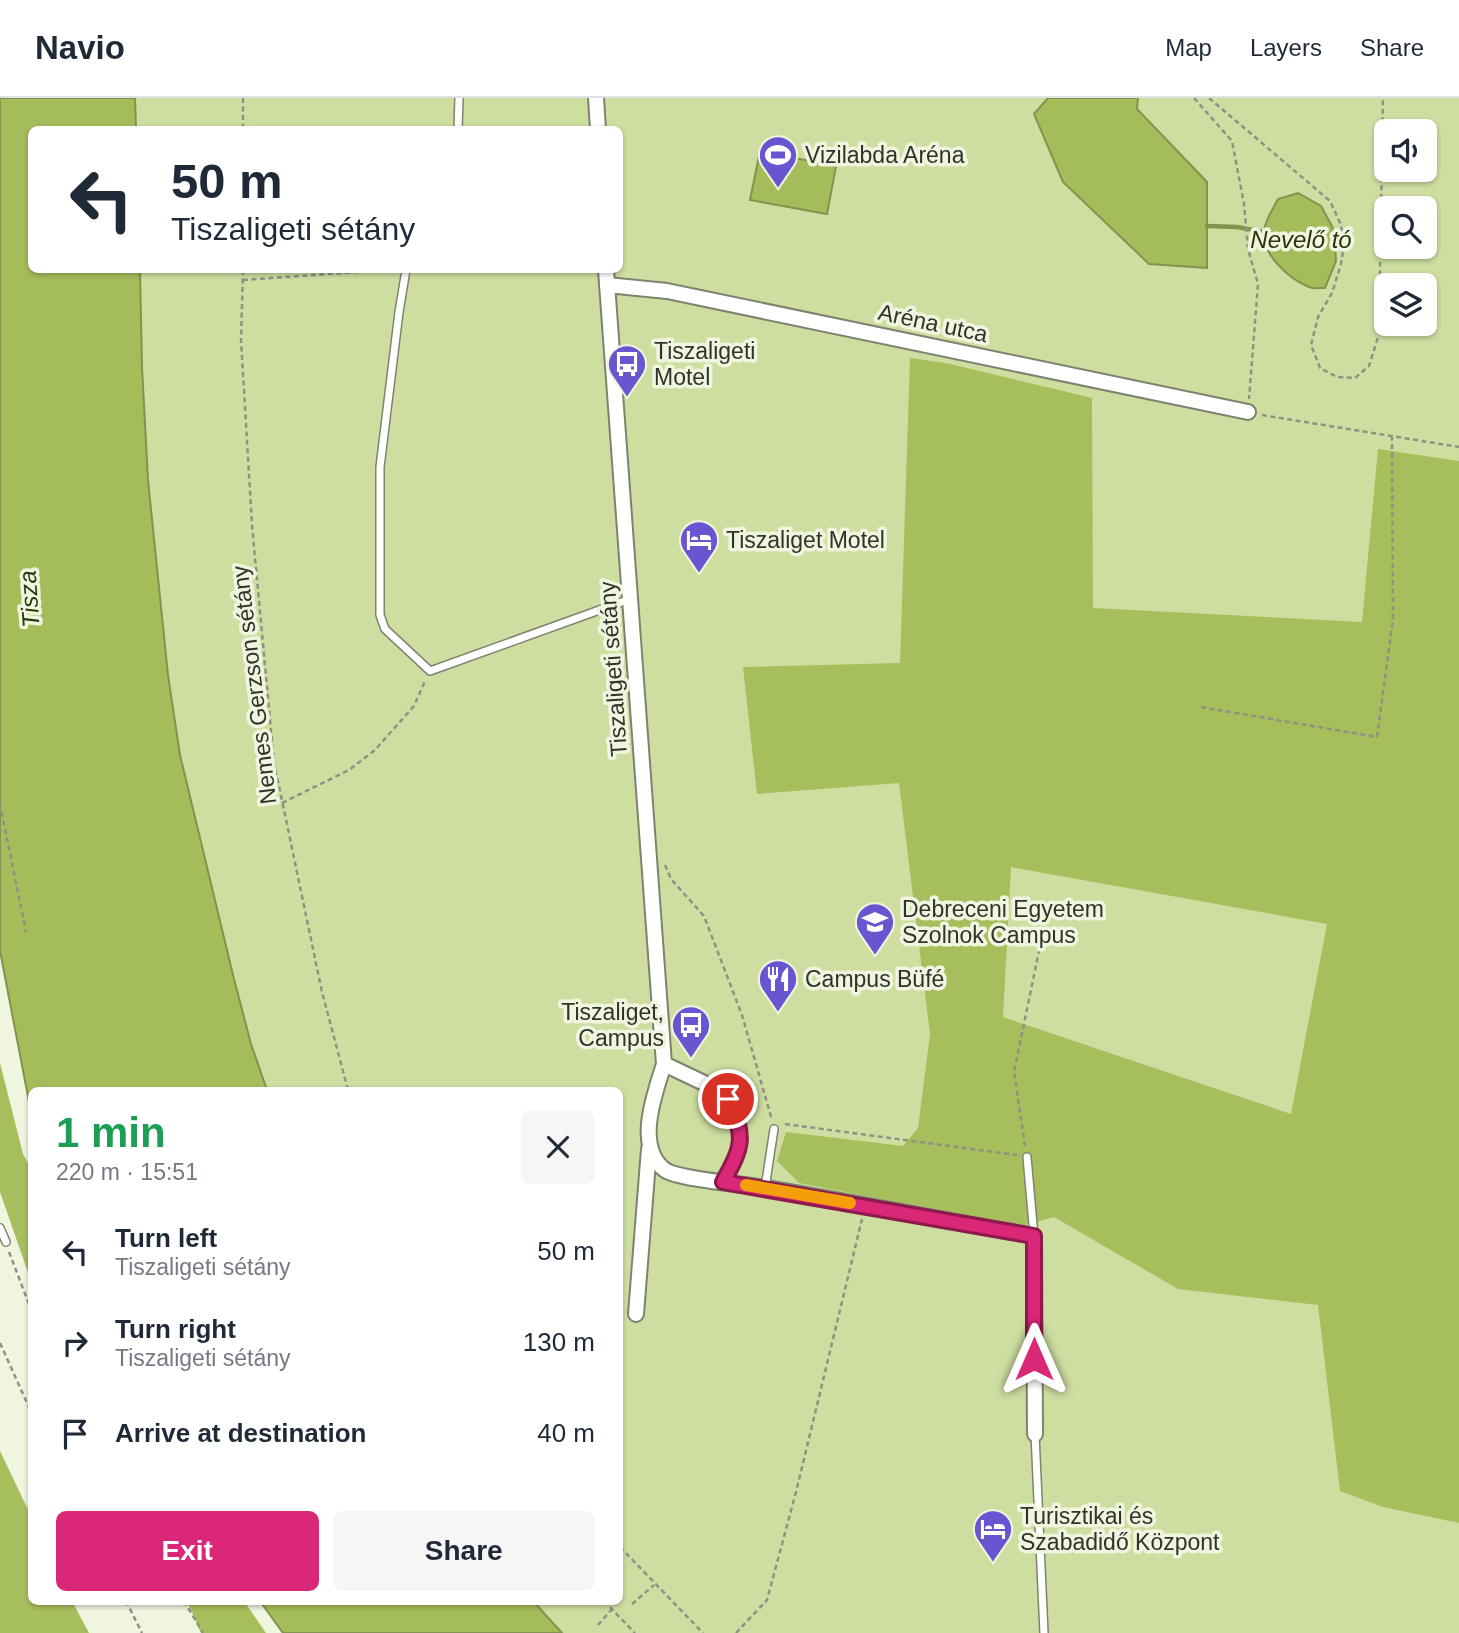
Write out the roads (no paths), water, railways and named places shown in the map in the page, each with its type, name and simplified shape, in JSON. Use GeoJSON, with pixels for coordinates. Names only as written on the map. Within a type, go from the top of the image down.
{"type":"FeatureCollection","features":[{"type":"Feature","properties":{"kind":"street"},"geometry":{"type":"LineString","coordinates":[[596,98],[598,126]]}},
{"type":"Feature","properties":{"kind":"street","name":"Tiszaligeti sétány"},"geometry":{"type":"LineString","coordinates":[[608,273],[615,286],[630,599],[664,1065],[651,1106],[636,1314]]}},
{"type":"Feature","properties":{"kind":"street","name":"Aréna utca"},"geometry":{"type":"LineString","coordinates":[[615,286],[667,291],[1248,412]]}},
{"type":"Feature","properties":{"kind":"street"},"geometry":{"type":"LineString","coordinates":[[664,1065],[704,1083]]}},
{"type":"Feature","properties":{"kind":"street"},"geometry":{"type":"LineString","coordinates":[[649,1149],[665,1170],[694,1178],[1034,1236],[1035,1434]]}},
{"type":"Feature","properties":{"kind":"lane"},"geometry":{"type":"LineString","coordinates":[[458,126],[459,98]]}},
{"type":"Feature","properties":{"kind":"lane"},"geometry":{"type":"LineString","coordinates":[[406,273],[380,467],[380,615],[385,629],[429,671],[630,599]]}},
{"type":"Feature","properties":{"kind":"lane"},"geometry":{"type":"LineString","coordinates":[[704,1083],[728,1099],[740,1125],[738,1154],[723,1182]]}},
{"type":"Feature","properties":{"kind":"lane"},"geometry":{"type":"LineString","coordinates":[[765,1188],[774,1129]]}},
{"type":"Feature","properties":{"kind":"lane"},"geometry":{"type":"LineString","coordinates":[[1027,1157],[1034,1236]]}},
{"type":"Feature","properties":{"kind":"lane"},"geometry":{"type":"LineString","coordinates":[[0,1228],[6,1242]]}},
{"type":"Feature","properties":{"kind":"lane"},"geometry":{"type":"LineString","coordinates":[[1035,1434],[1044,1633]]}},
{"type":"Feature","properties":{"kind":"water","name":"Tisza"},"geometry":{"type":"Polygon","coordinates":[[[0,98],[135,98],[136,126],[28,126],[28,273],[140,273],[148,480],[168,675],[180,755],[234,979],[251,1044],[266,1087],[28,1087],[28,1096],[0,951],[0,98]]]}},
{"type":"Feature","properties":{"kind":"water"},"geometry":{"type":"Polygon","coordinates":[[[1048,98],[1138,98],[1137,109],[1207,182],[1207,268],[1149,264],[1063,182],[1034,114],[1048,98]]]}},
{"type":"Feature","properties":{"kind":"water"},"geometry":{"type":"Polygon","coordinates":[[[760,151],[836,166],[827,214],[750,200],[760,151]]]}},
{"type":"Feature","properties":{"kind":"water","name":"Nevelő tó"},"geometry":{"type":"Polygon","coordinates":[[[1298,193],[1321,206],[1334,230],[1336,261],[1325,288],[1309,287],[1285,272],[1271,256],[1264,239],[1266,222],[1278,199],[1298,193]]]}},
{"type":"Feature","properties":{"kind":"water"},"geometry":{"type":"Polygon","coordinates":[[[263,1605],[537,1605],[562,1633],[283,1633],[263,1605]]]}},
{"type":"Feature","properties":{"kind":"waterway"},"geometry":{"type":"LineString","coordinates":[[1207,226],[1237,227],[1264,232]]}},
{"type":"Feature","properties":{"kind":"place","name":"Vizilabda Aréna"},"geometry":{"type":"Point","coordinates":[778,189]}},
{"type":"Feature","properties":{"kind":"place","name":"Tiszaligeti Motel"},"geometry":{"type":"Point","coordinates":[627,398]}},
{"type":"Feature","properties":{"kind":"place","name":"Tiszaliget Motel"},"geometry":{"type":"Point","coordinates":[699,574]}},
{"type":"Feature","properties":{"kind":"place","name":"Debreceni Egyetem Szolnok Campus"},"geometry":{"type":"Point","coordinates":[875,956]}},
{"type":"Feature","properties":{"kind":"place","name":"Campus Büfé"},"geometry":{"type":"Point","coordinates":[778,1013]}},
{"type":"Feature","properties":{"kind":"place","name":"Tiszaliget, Campus"},"geometry":{"type":"Point","coordinates":[691,1059]}},
{"type":"Feature","properties":{"kind":"place","name":"Turisztikai és Szabadidő Központ"},"geometry":{"type":"Point","coordinates":[993,1563]}}]}
